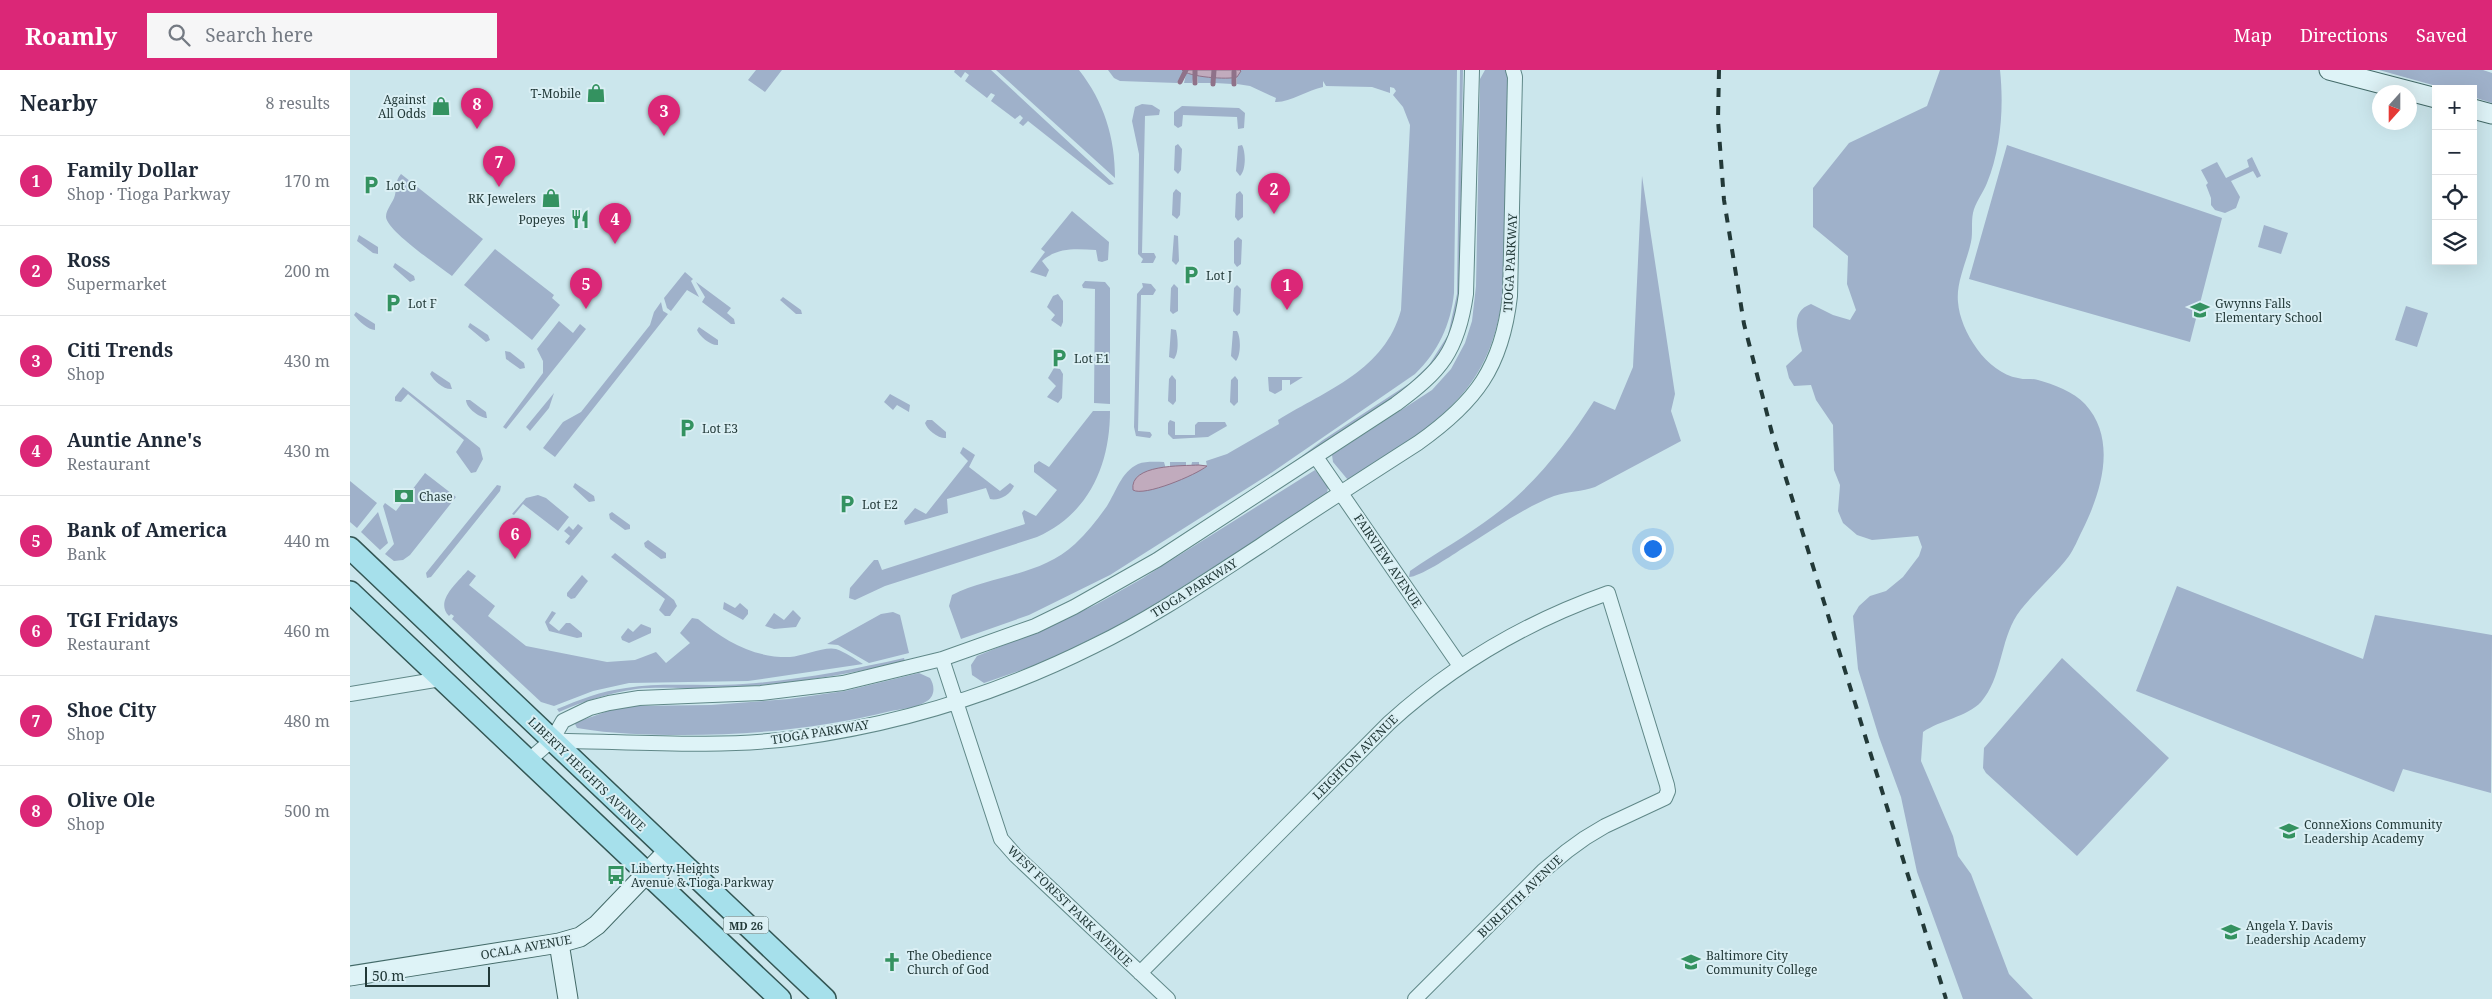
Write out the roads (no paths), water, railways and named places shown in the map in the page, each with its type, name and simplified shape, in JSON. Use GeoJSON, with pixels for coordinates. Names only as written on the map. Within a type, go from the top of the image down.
{"type":"FeatureCollection","features":[{"type":"Feature","properties":{"kind":"main road","name":"LIBERTY HEIGHTS AVENUE"},"geometry":{"type":"LineString","coordinates":[[350,548],[825,999]]}},
{"type":"Feature","properties":{"kind":"main road","name":"MD 26"},"geometry":{"type":"LineString","coordinates":[[350,592],[780,999]]}},
{"type":"Feature","properties":{"kind":"street"},"geometry":{"type":"LineString","coordinates":[[528,761],[552,740],[563,722],[590,708],[608,703],[639,698],[733,696],[843,683],[942,659],[1000,640],[1074,607],[1157,560],[1415,390],[1440,366],[1450,351],[1463,316],[1466,294],[1472,70]]}},
{"type":"Feature","properties":{"kind":"street","name":"TIOGA PARKWAY"},"geometry":{"type":"LineString","coordinates":[[552,740],[584,743],[602,741],[696,743],[796,738],[850,729],[1008,685],[1096,646],[1184,596],[1444,425],[1462,408],[1476,390],[1500,349],[1507,325],[1510,296],[1515,77],[1513,70]]}},
{"type":"Feature","properties":{"kind":"street"},"geometry":{"type":"LineString","coordinates":[[2334,70],[2432,97]]}},
{"type":"Feature","properties":{"kind":"street"},"geometry":{"type":"LineString","coordinates":[[2477,110],[2492,114]]}},
{"type":"Feature","properties":{"kind":"street","name":"FAIRVIEW AVENUE"},"geometry":{"type":"LineString","coordinates":[[1316,457],[1460,666]]}},
{"type":"Feature","properties":{"kind":"street","name":"LEIGHTON AVENUE"},"geometry":{"type":"LineString","coordinates":[[1140,973],[1424,691],[1502,640],[1541,620],[1608,593],[1667,785],[1668,791],[1665,798]]}},
{"type":"Feature","properties":{"kind":"street","name":"WEST FOREST PARK AVENUE"},"geometry":{"type":"LineString","coordinates":[[942,659],[1001,839],[1016,856],[1168,999]]}},
{"type":"Feature","properties":{"kind":"street"},"geometry":{"type":"LineString","coordinates":[[350,694],[441,679]]}},
{"type":"Feature","properties":{"kind":"street","name":"BURLEITH AVENUE"},"geometry":{"type":"LineString","coordinates":[[1415,999],[1543,872],[1567,851],[1605,826],[1665,798]]}},
{"type":"Feature","properties":{"kind":"street","name":"OCALA AVENUE"},"geometry":{"type":"LineString","coordinates":[[350,976],[559,943],[580,937],[597,925],[668,851]]}},
{"type":"Feature","properties":{"kind":"street"},"geometry":{"type":"LineString","coordinates":[[559,943],[568,999]]}},
{"type":"Feature","properties":{"kind":"waterway"},"geometry":{"type":"LineString","coordinates":[[1180,82],[1186,70]]}},
{"type":"Feature","properties":{"kind":"waterway"},"geometry":{"type":"LineString","coordinates":[[1195,70],[1195,83]]}},
{"type":"Feature","properties":{"kind":"waterway"},"geometry":{"type":"LineString","coordinates":[[1213,84],[1214,70]]}},
{"type":"Feature","properties":{"kind":"waterway"},"geometry":{"type":"LineString","coordinates":[[1234,72],[1234,84]]}},
{"type":"Feature","properties":{"kind":"railway"},"geometry":{"type":"LineString","coordinates":[[1719,70],[1718,120],[1724,200],[1744,324],[1772,433],[1946,999]]}},
{"type":"Feature","properties":{"kind":"place","name":"T-Mobile"},"geometry":{"type":"Point","coordinates":[596,93]}},
{"type":"Feature","properties":{"kind":"place","name":"Against All Odds"},"geometry":{"type":"Point","coordinates":[441,106]}},
{"type":"Feature","properties":{"kind":"place","name":"Olive Ole"},"geometry":{"type":"Point","coordinates":[477,129]}},
{"type":"Feature","properties":{"kind":"place","name":"Citi Trends"},"geometry":{"type":"Point","coordinates":[664,136]}},
{"type":"Feature","properties":{"kind":"place","name":"Lot G"},"geometry":{"type":"Point","coordinates":[371,185]}},
{"type":"Feature","properties":{"kind":"place","name":"Shoe City"},"geometry":{"type":"Point","coordinates":[499,187]}},
{"type":"Feature","properties":{"kind":"place","name":"RK Jewelers"},"geometry":{"type":"Point","coordinates":[551,198]}},
{"type":"Feature","properties":{"kind":"place","name":"Ross"},"geometry":{"type":"Point","coordinates":[1274,214]}},
{"type":"Feature","properties":{"kind":"place","name":"Popeyes"},"geometry":{"type":"Point","coordinates":[580,219]}},
{"type":"Feature","properties":{"kind":"place","name":"Auntie Anne's"},"geometry":{"type":"Point","coordinates":[615,244]}},
{"type":"Feature","properties":{"kind":"place","name":"Lot J"},"geometry":{"type":"Point","coordinates":[1191,275]}},
{"type":"Feature","properties":{"kind":"place","name":"Lot F"},"geometry":{"type":"Point","coordinates":[393,303]}},
{"type":"Feature","properties":{"kind":"place","name":"Bank of America"},"geometry":{"type":"Point","coordinates":[586,309]}},
{"type":"Feature","properties":{"kind":"place","name":"Family Dollar"},"geometry":{"type":"Point","coordinates":[1287,310]}},
{"type":"Feature","properties":{"kind":"place","name":"Gwynns Falls Elementary School"},"geometry":{"type":"Point","coordinates":[2200,310]}},
{"type":"Feature","properties":{"kind":"place","name":"Lot E1"},"geometry":{"type":"Point","coordinates":[1059,358]}},
{"type":"Feature","properties":{"kind":"place","name":"Lot E3"},"geometry":{"type":"Point","coordinates":[687,428]}},
{"type":"Feature","properties":{"kind":"place","name":"Chase"},"geometry":{"type":"Point","coordinates":[404,496]}},
{"type":"Feature","properties":{"kind":"place","name":"Lot E2"},"geometry":{"type":"Point","coordinates":[847,504]}},
{"type":"Feature","properties":{"kind":"place","name":"TGI Fridays"},"geometry":{"type":"Point","coordinates":[515,559]}},
{"type":"Feature","properties":{"kind":"place","name":"ConneXions Community Leadership Academy"},"geometry":{"type":"Point","coordinates":[2289,831]}},
{"type":"Feature","properties":{"kind":"place","name":"Liberty Heights Avenue & Tioga Parkway"},"geometry":{"type":"Point","coordinates":[616,875]}},
{"type":"Feature","properties":{"kind":"place","name":"Angela Y. Davis Leadership Academy"},"geometry":{"type":"Point","coordinates":[2231,932]}},
{"type":"Feature","properties":{"kind":"place","name":"The Obedience Church of God"},"geometry":{"type":"Point","coordinates":[892,962]}},
{"type":"Feature","properties":{"kind":"place","name":"Baltimore City Community College"},"geometry":{"type":"Point","coordinates":[1691,962]}}]}
